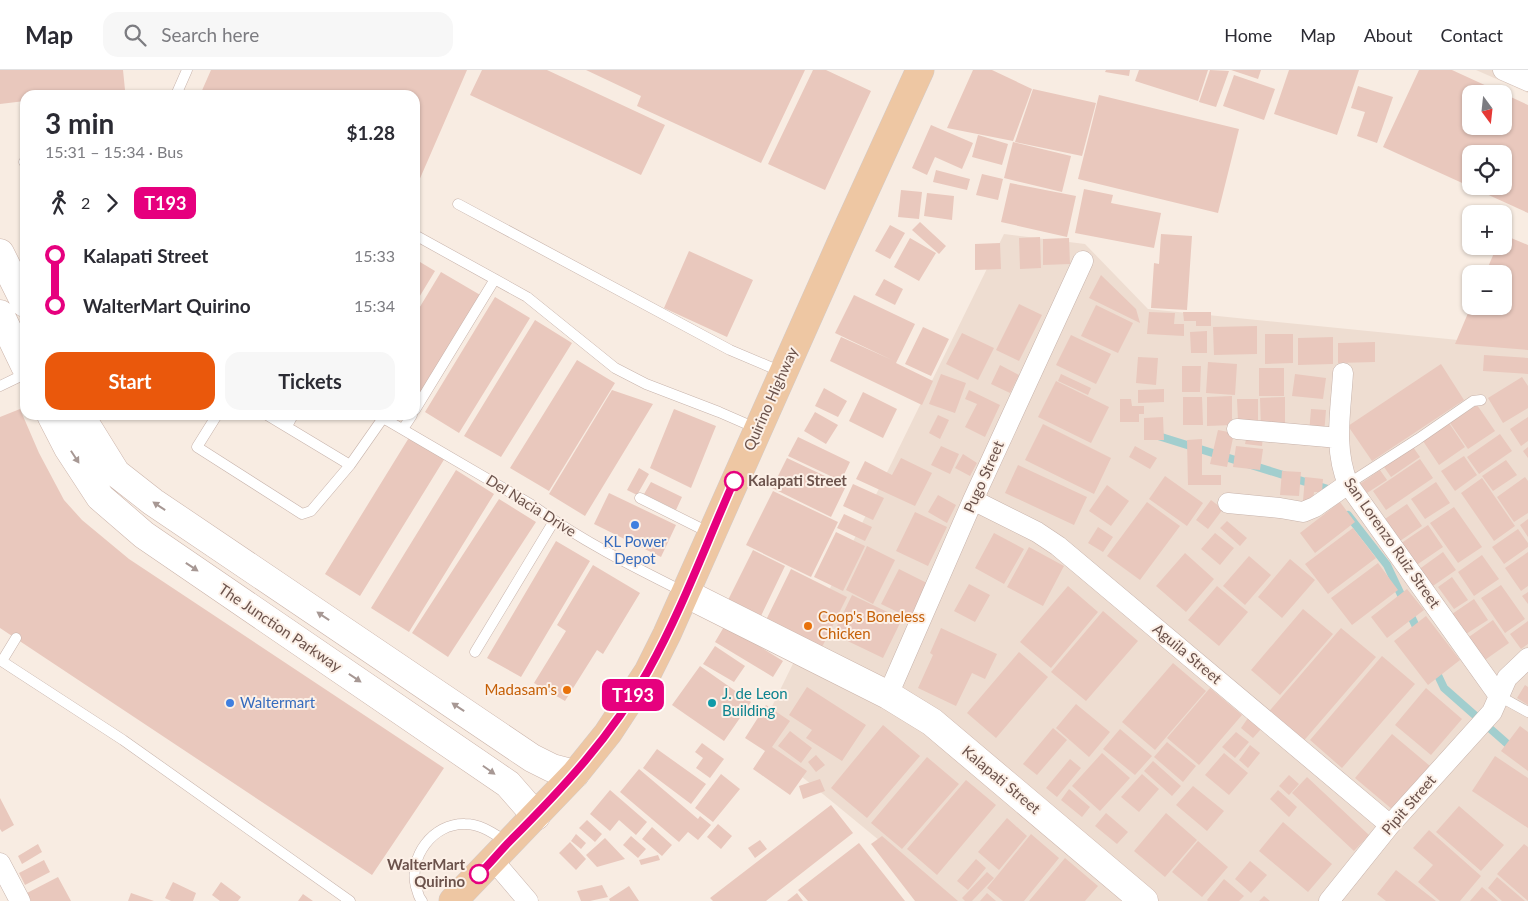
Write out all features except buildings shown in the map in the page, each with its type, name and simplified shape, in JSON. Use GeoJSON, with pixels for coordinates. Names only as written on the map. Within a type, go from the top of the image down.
{"type":"FeatureCollection","features":[{"type":"Feature","properties":{"kind":"main road","name":"Quirino Highway"},"geometry":{"type":"LineString","coordinates":[[453,901],[575,774],[608,733],[648,672],[686,593],[783,372],[920,70]]}},
{"type":"Feature","properties":{"kind":"street"},"geometry":{"type":"LineString","coordinates":[[1503,70],[1528,81]]}},
{"type":"Feature","properties":{"kind":"street"},"geometry":{"type":"LineString","coordinates":[[1,255],[20,293]]}},
{"type":"Feature","properties":{"kind":"street","name":"Pugo Street"},"geometry":{"type":"LineString","coordinates":[[888,695],[973,500],[1083,261]]}},
{"type":"Feature","properties":{"kind":"street"},"geometry":{"type":"LineString","coordinates":[[0,314],[20,356]]}},
{"type":"Feature","properties":{"kind":"street","name":"San Lorenzo Ruiz Street"},"geometry":{"type":"LineString","coordinates":[[1343,372],[1339,438],[1340,456],[1348,484],[1496,704]]}},
{"type":"Feature","properties":{"kind":"street","name":"The Junction Parkway"},"geometry":{"type":"LineString","coordinates":[[54,420],[68,448],[100,497],[144,535],[508,784],[536,816]]}},
{"type":"Feature","properties":{"kind":"street"},"geometry":{"type":"LineString","coordinates":[[83,420],[116,473],[152,502],[532,758],[552,768],[575,774]]}},
{"type":"Feature","properties":{"kind":"street"},"geometry":{"type":"LineString","coordinates":[[1237,429],[1339,438]]}},
{"type":"Feature","properties":{"kind":"street"},"geometry":{"type":"LineString","coordinates":[[1228,503],[1303,512],[1315,507],[1348,484]]}},
{"type":"Feature","properties":{"kind":"street","name":"Aguila Street"},"geometry":{"type":"LineString","coordinates":[[973,500],[1037,532],[1058,546],[1390,825]]}},
{"type":"Feature","properties":{"kind":"street","name":"Kalapati Street"},"geometry":{"type":"LineString","coordinates":[[686,593],[888,695],[932,722],[1144,901]]}},
{"type":"Feature","properties":{"kind":"street","name":"Pipit Street"},"geometry":{"type":"LineString","coordinates":[[1329,901],[1390,825],[1496,704],[1507,678],[1528,658]]}},
{"type":"Feature","properties":{"kind":"street"},"geometry":{"type":"LineString","coordinates":[[500,852],[528,901]]}},
{"type":"Feature","properties":{"kind":"street"},"geometry":{"type":"LineString","coordinates":[[0,863],[20,901]]}},
{"type":"Feature","properties":{"kind":"lane"},"geometry":{"type":"LineString","coordinates":[[178,90],[187,70]]}},
{"type":"Feature","properties":{"kind":"lane"},"geometry":{"type":"LineString","coordinates":[[458,204],[730,350],[783,372]]}},
{"type":"Feature","properties":{"kind":"lane"},"geometry":{"type":"LineString","coordinates":[[420,238],[527,296],[615,368],[646,384],[758,429]]}},
{"type":"Feature","properties":{"kind":"lane"},"geometry":{"type":"LineString","coordinates":[[420,402],[495,279]]}},
{"type":"Feature","properties":{"kind":"lane"},"geometry":{"type":"LineString","coordinates":[[0,386],[20,376]]}},
{"type":"Feature","properties":{"kind":"lane"},"geometry":{"type":"LineString","coordinates":[[1348,484],[1418,439],[1473,400],[1481,400]]}},
{"type":"Feature","properties":{"kind":"lane"},"geometry":{"type":"LineString","coordinates":[[214,420],[197,447],[302,514],[311,511],[350,465],[378,420]]}},
{"type":"Feature","properties":{"kind":"lane"},"geometry":{"type":"LineString","coordinates":[[276,420],[350,465]]}},
{"type":"Feature","properties":{"kind":"lane"},"geometry":{"type":"LineString","coordinates":[[287,426],[290,420]]}},
{"type":"Feature","properties":{"kind":"lane","name":"Del Nacia Drive"},"geometry":{"type":"LineString","coordinates":[[388,420],[532,505],[554,521],[612,556],[686,593]]}},
{"type":"Feature","properties":{"kind":"lane"},"geometry":{"type":"LineString","coordinates":[[403,429],[409,420]]}},
{"type":"Feature","properties":{"kind":"lane"},"geometry":{"type":"LineString","coordinates":[[640,498],[711,533]]}},
{"type":"Feature","properties":{"kind":"lane"},"geometry":{"type":"LineString","coordinates":[[475,652],[554,521]]}},
{"type":"Feature","properties":{"kind":"lane"},"geometry":{"type":"LineString","coordinates":[[16,638],[1,661],[123,740],[350,901]]}},
{"type":"Feature","properties":{"kind":"lane"},"geometry":{"type":"LineString","coordinates":[[1496,704],[1528,712]]}},
{"type":"Feature","properties":{"kind":"lane"},"geometry":{"type":"LineString","coordinates":[[422,901],[419,898],[414,878],[417,858],[428,840],[445,828],[465,824],[486,828],[500,852]]}},
{"type":"Feature","properties":{"kind":"shaded area"},"geometry":{"type":"Polygon","coordinates":[[[1476,70],[1528,70],[1528,93],[1476,70]]]}},
{"type":"Feature","properties":{"kind":"shaded area"},"geometry":{"type":"Polygon","coordinates":[[[1004,234],[1085,244],[1148,309],[1528,347],[1528,901],[953,901],[756,739],[1004,234]]]}},
{"type":"Feature","properties":{"kind":"waterway"},"geometry":{"type":"LineString","coordinates":[[1155,435],[1328,489],[1332,494]]}},
{"type":"Feature","properties":{"kind":"waterway"},"geometry":{"type":"LineString","coordinates":[[1348,515],[1387,565],[1419,633]]}},
{"type":"Feature","properties":{"kind":"waterway"},"geometry":{"type":"LineString","coordinates":[[1435,669],[1444,688],[1528,762]]}},
{"type":"Feature","properties":{"kind":"bus line","name":"T193"},"geometry":{"type":"LineString","coordinates":[[479,874],[575,774],[608,733],[628,703],[648,672],[667,634],[734,481]]}},
{"type":"Feature","properties":{"kind":"place","name":"Kalapati Street"},"geometry":{"type":"Point","coordinates":[734,481]}},
{"type":"Feature","properties":{"kind":"place","name":"KL Power Depot"},"geometry":{"type":"Point","coordinates":[635,525]}},
{"type":"Feature","properties":{"kind":"place","name":"Coop's Boneless Chicken"},"geometry":{"type":"Point","coordinates":[808,626]}},
{"type":"Feature","properties":{"kind":"place","name":"Madasam's"},"geometry":{"type":"Point","coordinates":[567,690]}},
{"type":"Feature","properties":{"kind":"place","name":"Waltermart"},"geometry":{"type":"Point","coordinates":[230,703]}},
{"type":"Feature","properties":{"kind":"place","name":"J. de Leon Building"},"geometry":{"type":"Point","coordinates":[712,703]}},
{"type":"Feature","properties":{"kind":"place","name":"WalterMart Quirino"},"geometry":{"type":"Point","coordinates":[479,874]}}]}
